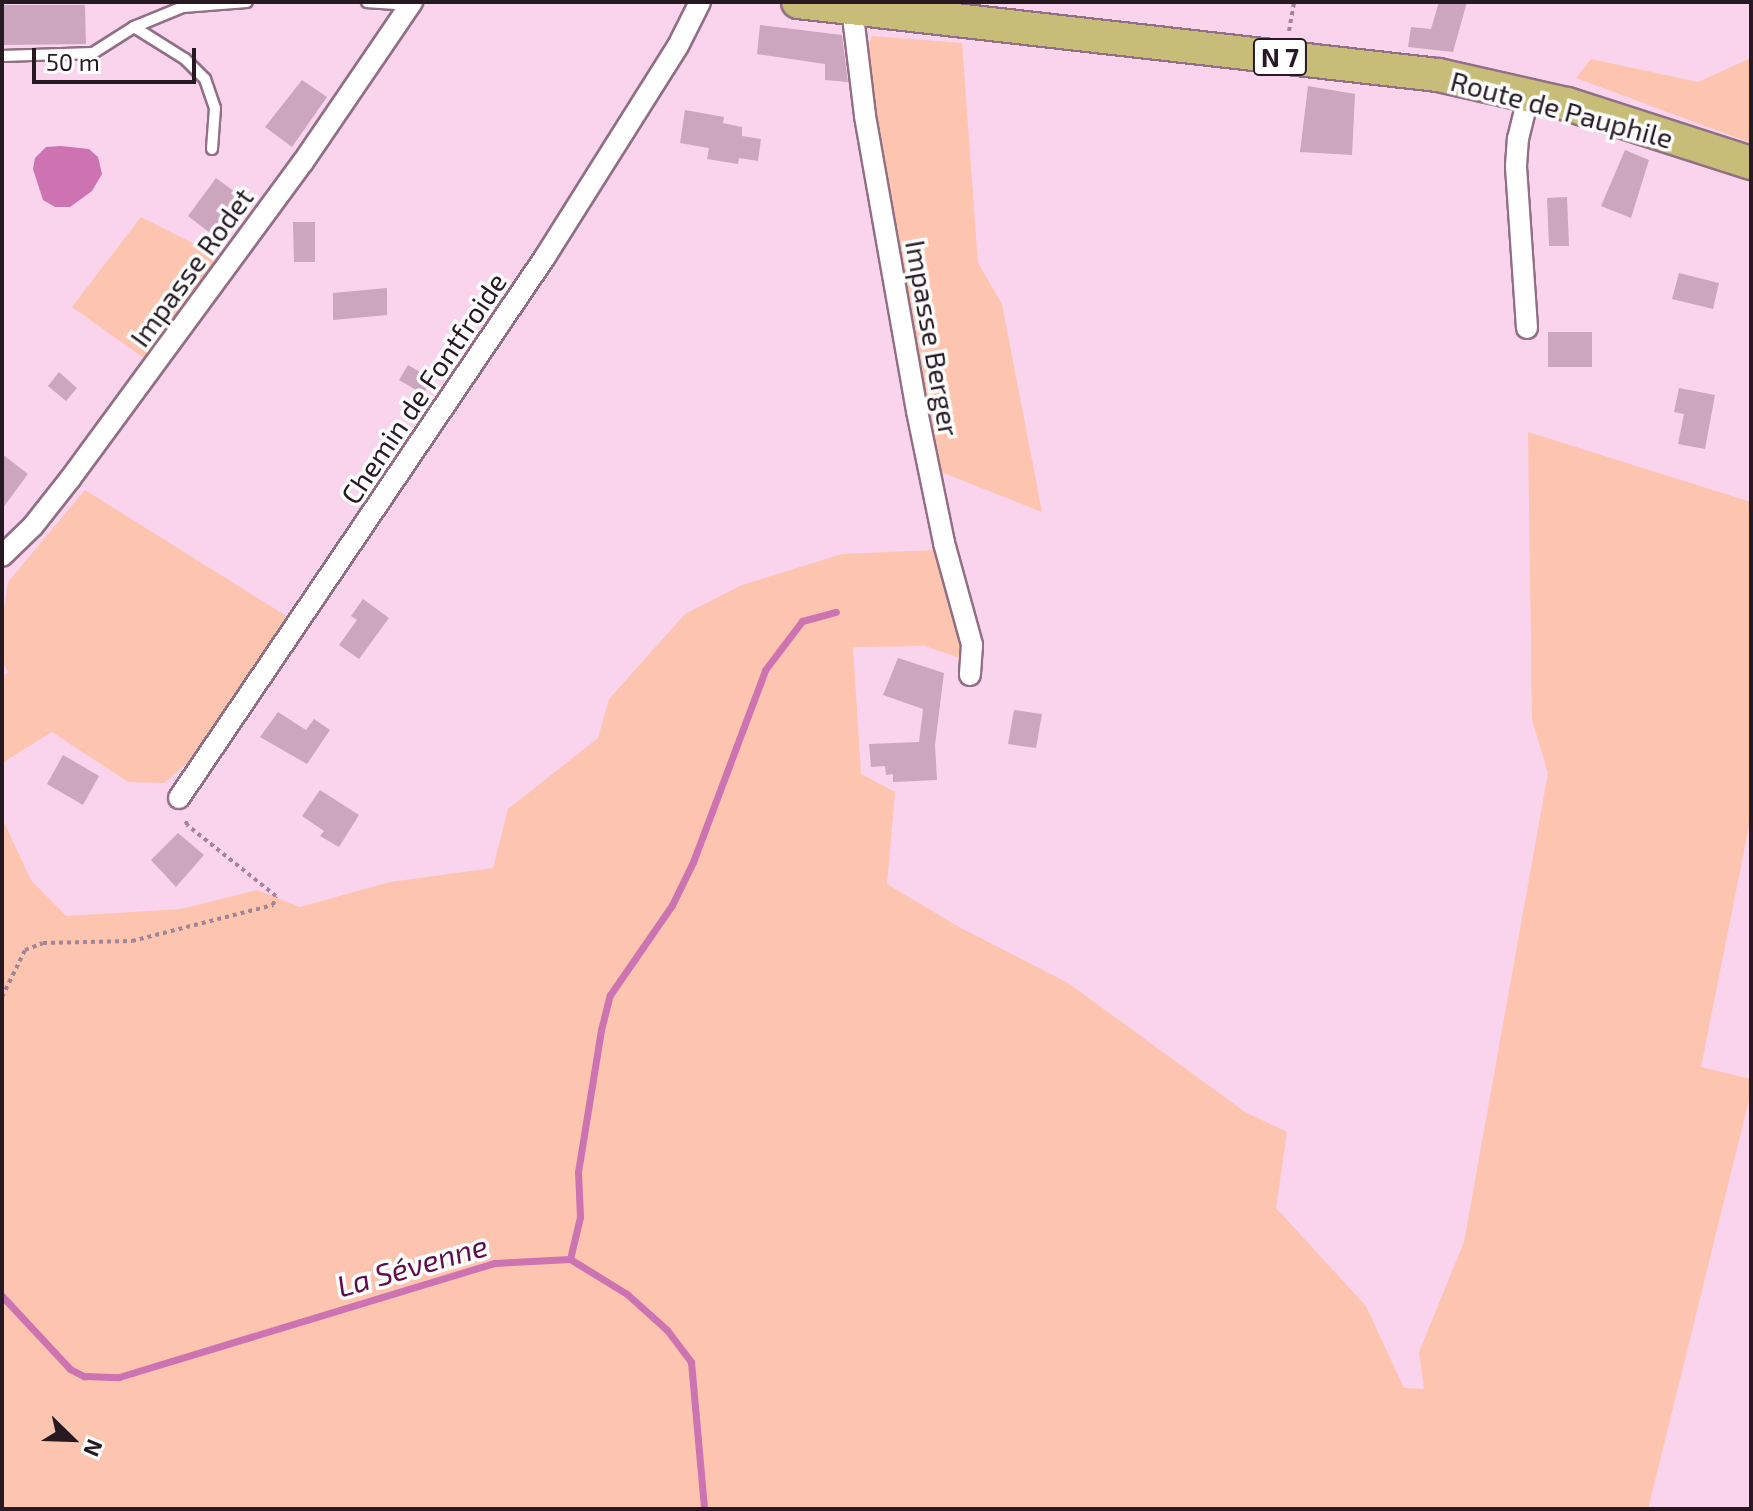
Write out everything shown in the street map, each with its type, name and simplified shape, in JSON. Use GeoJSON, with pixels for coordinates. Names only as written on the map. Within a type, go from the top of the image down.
{"type":"FeatureCollection","features":[{"type":"Feature","properties":{"kind":"main road","name":"Route de Pauphile"},"geometry":{"type":"LineString","coordinates":[[798,2],[852,5],[1438,75],[1529,94],[1751,163]]}},
{"type":"Feature","properties":{"kind":"street","name":"Chemin de Fontfroide"},"geometry":{"type":"LineString","coordinates":[[179,798],[545,257],[691,26],[700,2]]}},
{"type":"Feature","properties":{"kind":"street","name":"Impasse Rodet"},"geometry":{"type":"LineString","coordinates":[[2,556],[33,526],[70,479],[303,162],[411,4]]}},
{"type":"Feature","properties":{"kind":"street","name":"Impasse Berger"},"geometry":{"type":"LineString","coordinates":[[852,5],[865,116],[920,425],[944,543],[972,645],[970,675]]}},
{"type":"Feature","properties":{"kind":"street"},"geometry":{"type":"LineString","coordinates":[[1527,328],[1516,166],[1518,139],[1529,94]]}},
{"type":"Feature","properties":{"kind":"lane"},"geometry":{"type":"LineString","coordinates":[[2,56],[93,53],[134,27],[183,7],[247,2]]}},
{"type":"Feature","properties":{"kind":"lane"},"geometry":{"type":"LineString","coordinates":[[367,2],[411,4]]}},
{"type":"Feature","properties":{"kind":"lane"},"geometry":{"type":"LineString","coordinates":[[134,27],[185,59],[205,79],[215,108],[212,149]]}},
{"type":"Feature","properties":{"kind":"path"},"geometry":{"type":"LineString","coordinates":[[2,997],[25,950],[43,943],[132,941],[273,905],[276,896],[187,825],[179,798]]}},
{"type":"Feature","properties":{"kind":"shaded area"},"geometry":{"type":"Polygon","coordinates":[[[872,36],[962,43],[978,263],[1002,304],[1042,512],[936,470],[876,125],[867,51],[872,36]]]}},
{"type":"Feature","properties":{"kind":"shaded area"},"geometry":{"type":"Polygon","coordinates":[[[1751,58],[1751,143],[1576,78],[1591,59],[1698,82],[1751,58]]]}},
{"type":"Feature","properties":{"kind":"shaded area"},"geometry":{"type":"Polygon","coordinates":[[[46,147],[89,149],[98,157],[102,174],[92,191],[70,207],[55,207],[43,200],[33,169],[35,158],[46,147]]]}},
{"type":"Feature","properties":{"kind":"shaded area"},"geometry":{"type":"Polygon","coordinates":[[[141,217],[222,258],[144,358],[72,307],[141,217]]]}},
{"type":"Feature","properties":{"kind":"shaded area"},"geometry":{"type":"Polygon","coordinates":[[[1528,432],[1751,502],[1751,816],[1701,1067],[1751,1079],[1751,1092],[1648,1509],[2,1509],[2,818],[31,880],[66,916],[181,909],[257,890],[300,907],[390,882],[493,868],[508,809],[598,738],[609,699],[685,614],[742,585],[842,554],[935,550],[961,632],[962,659],[925,646],[853,647],[861,774],[895,792],[887,884],[959,927],[1068,983],[1245,1112],[1287,1132],[1276,1208],[1366,1306],[1404,1388],[1424,1389],[1419,1352],[1464,1242],[1548,773],[1532,720],[1528,432]]]}},
{"type":"Feature","properties":{"kind":"shaded area"},"geometry":{"type":"Polygon","coordinates":[[[85,490],[291,619],[192,759],[164,783],[128,782],[52,732],[2,763],[2,676],[9,673],[2,662],[2,621],[8,582],[85,490]]]}},
{"type":"Feature","properties":{"kind":"building"},"geometry":{"type":"Polygon","coordinates":[[[1439,2],[1467,2],[1453,52],[1408,47],[1411,27],[1431,29],[1439,2]]]}},
{"type":"Feature","properties":{"kind":"building"},"geometry":{"type":"Polygon","coordinates":[[[2,5],[85,5],[86,44],[3,45],[2,5]]]}},
{"type":"Feature","properties":{"kind":"building"},"geometry":{"type":"Polygon","coordinates":[[[760,25],[842,35],[848,82],[825,80],[825,64],[757,54],[760,25]]]}},
{"type":"Feature","properties":{"kind":"building"},"geometry":{"type":"Polygon","coordinates":[[[302,80],[327,97],[292,147],[265,127],[302,80]]]}},
{"type":"Feature","properties":{"kind":"building"},"geometry":{"type":"Polygon","coordinates":[[[1308,86],[1355,94],[1352,155],[1300,152],[1308,86]]]}},
{"type":"Feature","properties":{"kind":"building"},"geometry":{"type":"Polygon","coordinates":[[[685,110],[724,117],[723,123],[742,127],[742,136],[761,139],[758,161],[739,158],[738,164],[707,159],[709,148],[680,143],[685,110]]]}},
{"type":"Feature","properties":{"kind":"building"},"geometry":{"type":"Polygon","coordinates":[[[1625,150],[1649,160],[1631,218],[1601,206],[1625,150]]]}},
{"type":"Feature","properties":{"kind":"building"},"geometry":{"type":"Polygon","coordinates":[[[216,178],[243,198],[214,236],[188,216],[216,178]]]}},
{"type":"Feature","properties":{"kind":"building"},"geometry":{"type":"Polygon","coordinates":[[[1567,197],[1569,246],[1549,246],[1547,198],[1567,197]]]}},
{"type":"Feature","properties":{"kind":"building"},"geometry":{"type":"Polygon","coordinates":[[[293,222],[315,222],[315,262],[294,262],[293,222]]]}},
{"type":"Feature","properties":{"kind":"building"},"geometry":{"type":"Polygon","coordinates":[[[1679,273],[1719,283],[1713,309],[1672,299],[1679,273]]]}},
{"type":"Feature","properties":{"kind":"building"},"geometry":{"type":"Polygon","coordinates":[[[387,288],[387,315],[333,320],[333,293],[387,288]]]}},
{"type":"Feature","properties":{"kind":"building"},"geometry":{"type":"Polygon","coordinates":[[[1548,332],[1592,332],[1592,367],[1548,367],[1548,332]]]}},
{"type":"Feature","properties":{"kind":"building"},"geometry":{"type":"Polygon","coordinates":[[[408,365],[432,379],[423,394],[399,380],[408,365]]]}},
{"type":"Feature","properties":{"kind":"building"},"geometry":{"type":"Polygon","coordinates":[[[59,372],[77,388],[66,401],[48,386],[59,372]]]}},
{"type":"Feature","properties":{"kind":"building"},"geometry":{"type":"Polygon","coordinates":[[[1679,388],[1715,395],[1705,449],[1678,444],[1684,414],[1674,412],[1679,388]]]}},
{"type":"Feature","properties":{"kind":"building"},"geometry":{"type":"Polygon","coordinates":[[[2,454],[28,474],[2,509],[2,454]]]}},
{"type":"Feature","properties":{"kind":"building"},"geometry":{"type":"Polygon","coordinates":[[[363,599],[389,618],[359,659],[339,645],[357,620],[351,616],[363,599]]]}},
{"type":"Feature","properties":{"kind":"building"},"geometry":{"type":"Polygon","coordinates":[[[898,658],[944,673],[935,745],[937,780],[893,782],[893,774],[886,775],[885,766],[871,767],[869,744],[919,742],[923,709],[883,695],[898,658]]]}},
{"type":"Feature","properties":{"kind":"building"},"geometry":{"type":"Polygon","coordinates":[[[1014,710],[1042,714],[1036,748],[1008,744],[1014,710]]]}},
{"type":"Feature","properties":{"kind":"building"},"geometry":{"type":"Polygon","coordinates":[[[278,712],[306,730],[314,719],[330,730],[307,764],[260,737],[278,712]]]}},
{"type":"Feature","properties":{"kind":"building"},"geometry":{"type":"Polygon","coordinates":[[[63,755],[99,776],[83,805],[47,784],[63,755]]]}},
{"type":"Feature","properties":{"kind":"building"},"geometry":{"type":"Polygon","coordinates":[[[320,790],[359,815],[339,847],[320,836],[324,831],[302,816],[320,790]]]}},
{"type":"Feature","properties":{"kind":"building"},"geometry":{"type":"Polygon","coordinates":[[[178,833],[204,855],[176,887],[151,860],[178,833]]]}},
{"type":"Feature","properties":{"kind":"waterway"},"geometry":{"type":"LineString","coordinates":[[570,1259],[580,1217],[578,1172],[601,1030],[610,995],[672,905],[693,862],[765,670],[802,621],[836,612]]}},
{"type":"Feature","properties":{"kind":"waterway","name":"La Sévenne"},"geometry":{"type":"LineString","coordinates":[[2,1296],[70,1369],[84,1376],[119,1377],[494,1263],[570,1259],[627,1294],[667,1330],[691,1362],[704,1509]]}}]}
